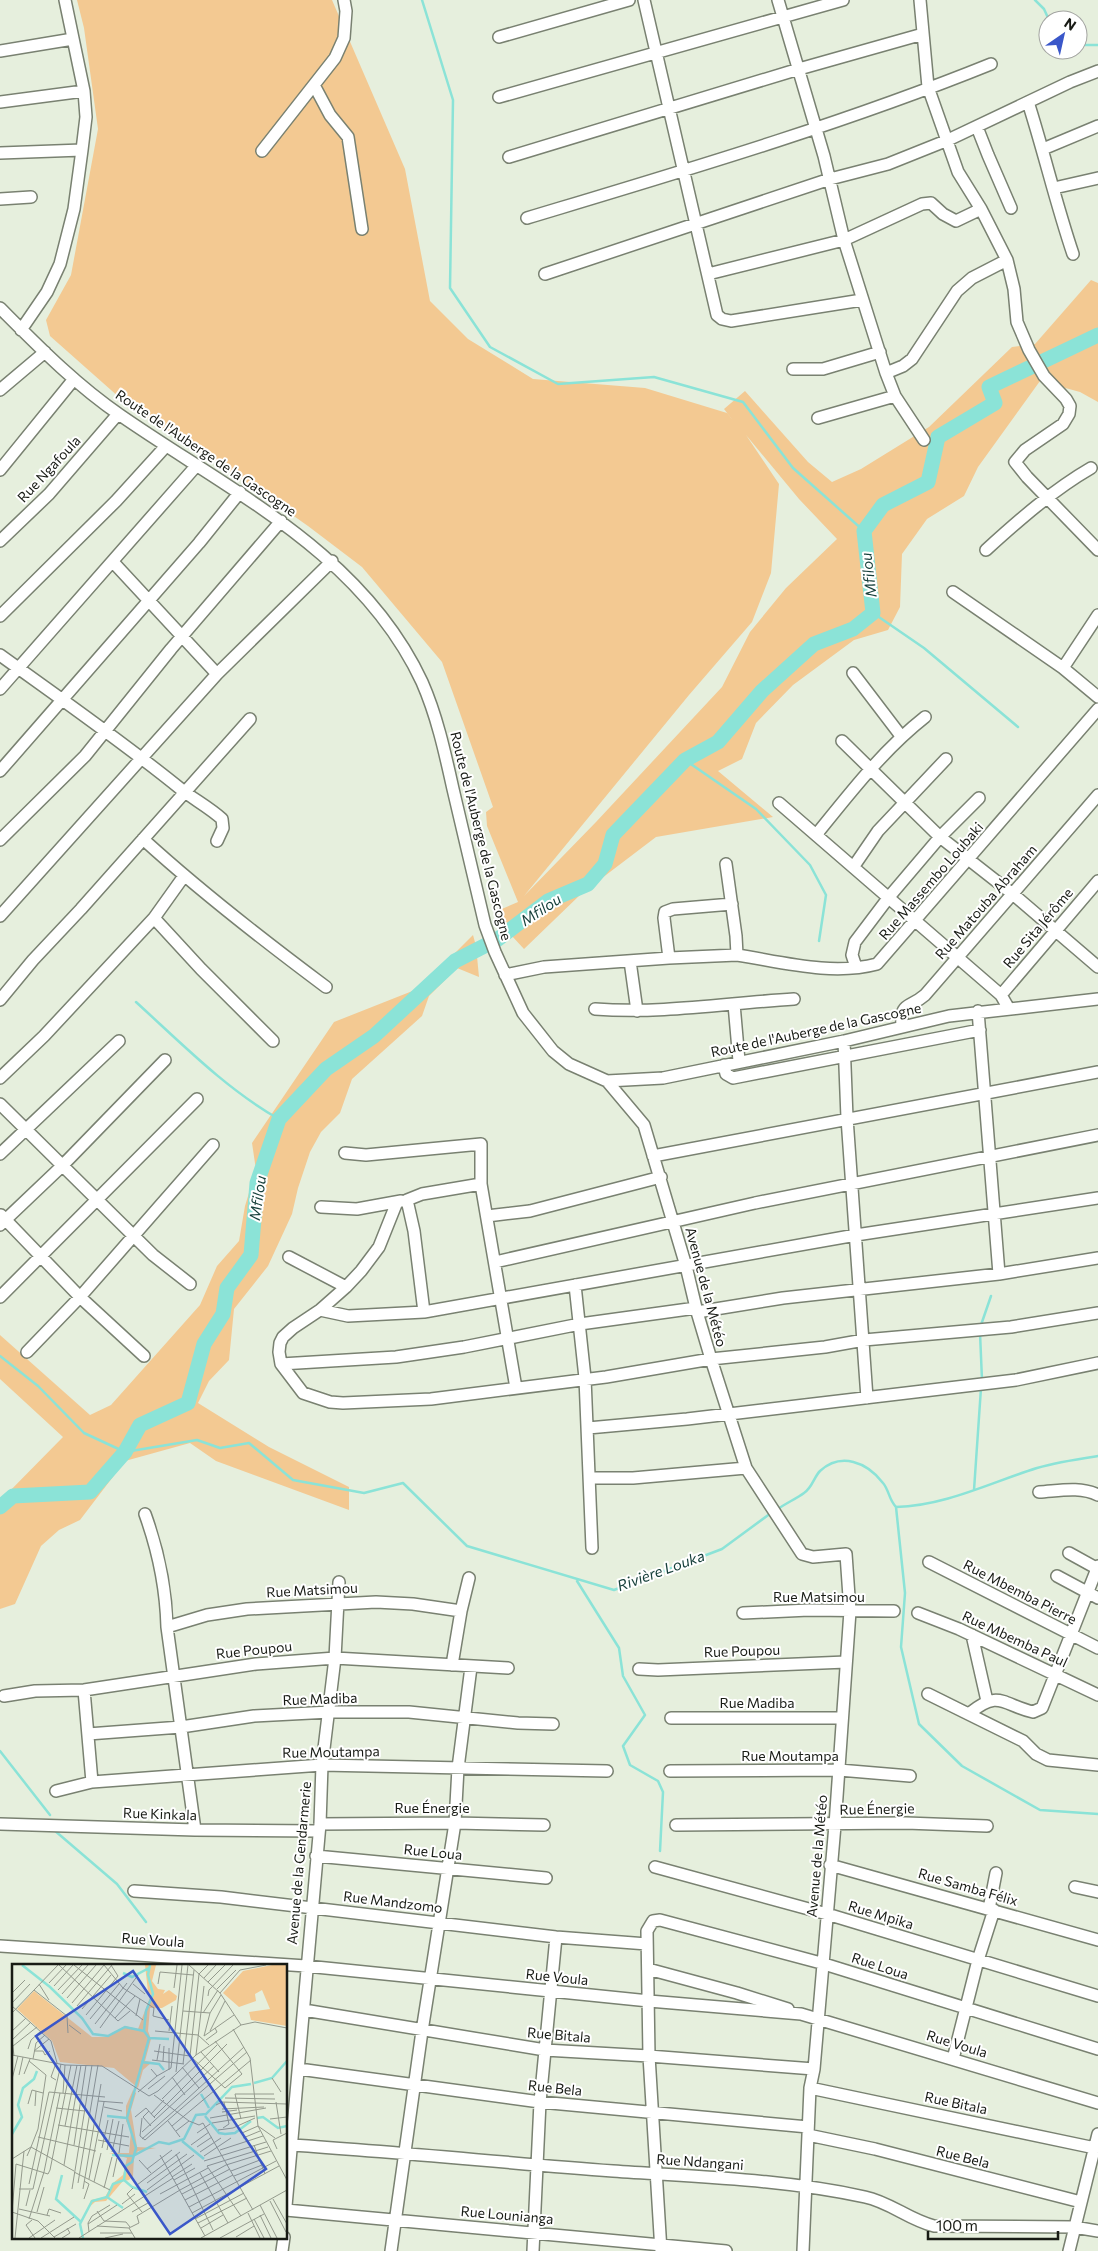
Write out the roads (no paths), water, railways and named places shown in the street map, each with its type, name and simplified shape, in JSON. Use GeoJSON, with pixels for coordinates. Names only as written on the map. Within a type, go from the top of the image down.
{"type":"FeatureCollection","features":[{"type":"Feature","properties":{"kind":"street"},"geometry":{"type":"LineString","coordinates":[[21,330],[47,292],[60,264],[74,209],[86,117],[84,91],[66,0]]}},
{"type":"Feature","properties":{"kind":"street"},"geometry":{"type":"LineString","coordinates":[[262,151],[334,58],[344,38],[346,11],[344,0]]}},
{"type":"Feature","properties":{"kind":"street"},"geometry":{"type":"LineString","coordinates":[[499,37],[629,0]]}},
{"type":"Feature","properties":{"kind":"street"},"geometry":{"type":"LineString","coordinates":[[644,0],[717,314],[722,319],[731,321],[862,300]]}},
{"type":"Feature","properties":{"kind":"street"},"geometry":{"type":"LineString","coordinates":[[778,0],[816,128],[844,240],[862,300],[895,396],[924,440]]}},
{"type":"Feature","properties":{"kind":"street"},"geometry":{"type":"LineString","coordinates":[[499,97],[843,0]]}},
{"type":"Feature","properties":{"kind":"street"},"geometry":{"type":"LineString","coordinates":[[920,0],[928,87],[958,172],[981,209],[1007,260],[1014,289],[1017,322],[1029,350],[1044,376],[1066,399],[1070,406],[1069,414],[1063,424],[1025,450],[1015,462],[1098,550]]}},
{"type":"Feature","properties":{"kind":"street"},"geometry":{"type":"LineString","coordinates":[[509,157],[799,69],[923,34]]}},
{"type":"Feature","properties":{"kind":"street"},"geometry":{"type":"LineString","coordinates":[[0,51],[73,39]]}},
{"type":"Feature","properties":{"kind":"street"},"geometry":{"type":"LineString","coordinates":[[527,218],[684,171],[816,128],[991,64]]}},
{"type":"Feature","properties":{"kind":"street"},"geometry":{"type":"LineString","coordinates":[[545,274],[830,179],[888,164],[948,140],[1098,71]]}},
{"type":"Feature","properties":{"kind":"street"},"geometry":{"type":"LineString","coordinates":[[314,85],[330,115],[348,137],[362,229]]}},
{"type":"Feature","properties":{"kind":"street"},"geometry":{"type":"LineString","coordinates":[[0,102],[84,91]]}},
{"type":"Feature","properties":{"kind":"street"},"geometry":{"type":"LineString","coordinates":[[1028,102],[1073,254]]}},
{"type":"Feature","properties":{"kind":"street"},"geometry":{"type":"LineString","coordinates":[[977,126],[1011,208]]}},
{"type":"Feature","properties":{"kind":"street"},"geometry":{"type":"LineString","coordinates":[[1043,149],[1098,126]]}},
{"type":"Feature","properties":{"kind":"street"},"geometry":{"type":"LineString","coordinates":[[0,153],[82,150]]}},
{"type":"Feature","properties":{"kind":"street"},"geometry":{"type":"LineString","coordinates":[[1054,188],[1098,178]]}},
{"type":"Feature","properties":{"kind":"street"},"geometry":{"type":"LineString","coordinates":[[0,199],[30,197]]}},
{"type":"Feature","properties":{"kind":"street"},"geometry":{"type":"LineString","coordinates":[[708,274],[844,240],[922,204],[930,203],[956,222],[981,209]]}},
{"type":"Feature","properties":{"kind":"street"},"geometry":{"type":"LineString","coordinates":[[886,372],[903,366],[912,359],[957,291],[972,278],[1007,260]]}},
{"type":"Feature","properties":{"kind":"street","name":"Route de l'Auberge de la Gascogne"},"geometry":{"type":"LineString","coordinates":[[0,308],[74,379],[118,414],[240,492],[332,561],[357,586],[385,621],[406,652],[422,683],[440,735],[485,925],[495,952],[523,1013],[552,1050],[568,1064],[607,1081],[663,1078],[978,1012],[1098,999]]}},
{"type":"Feature","properties":{"kind":"street"},"geometry":{"type":"LineString","coordinates":[[0,325],[9,317]]}},
{"type":"Feature","properties":{"kind":"street"},"geometry":{"type":"LineString","coordinates":[[0,390],[44,352]]}},
{"type":"Feature","properties":{"kind":"street"},"geometry":{"type":"LineString","coordinates":[[793,369],[823,370],[880,352]]}},
{"type":"Feature","properties":{"kind":"street"},"geometry":{"type":"LineString","coordinates":[[0,470],[74,379]]}},
{"type":"Feature","properties":{"kind":"street"},"geometry":{"type":"LineString","coordinates":[[818,418],[895,396]]}},
{"type":"Feature","properties":{"kind":"street","name":"Rue Ngafoula"},"geometry":{"type":"LineString","coordinates":[[0,541],[49,494],[118,414]]}},
{"type":"Feature","properties":{"kind":"street"},"geometry":{"type":"LineString","coordinates":[[0,616],[116,501],[166,446]]}},
{"type":"Feature","properties":{"kind":"street"},"geometry":{"type":"LineString","coordinates":[[0,689],[197,465]]}},
{"type":"Feature","properties":{"kind":"street"},"geometry":{"type":"LineString","coordinates":[[986,550],[1029,512],[1070,480],[1090,468]]}},
{"type":"Feature","properties":{"kind":"street"},"geometry":{"type":"LineString","coordinates":[[0,771],[240,492]]}},
{"type":"Feature","properties":{"kind":"street"},"geometry":{"type":"LineString","coordinates":[[0,840],[61,782],[281,521]]}},
{"type":"Feature","properties":{"kind":"street"},"geometry":{"type":"LineString","coordinates":[[1089,539],[1098,531]]}},
{"type":"Feature","properties":{"kind":"street"},"geometry":{"type":"LineString","coordinates":[[0,916],[217,674],[332,561]]}},
{"type":"Feature","properties":{"kind":"street"},"geometry":{"type":"LineString","coordinates":[[113,562],[217,674]]}},
{"type":"Feature","properties":{"kind":"street"},"geometry":{"type":"LineString","coordinates":[[953,592],[1063,668],[1098,697]]}},
{"type":"Feature","properties":{"kind":"street"},"geometry":{"type":"LineString","coordinates":[[1063,668],[1098,615]]}},
{"type":"Feature","properties":{"kind":"street"},"geometry":{"type":"LineString","coordinates":[[0,655],[106,729],[222,819],[223,828],[217,841]]}},
{"type":"Feature","properties":{"kind":"street"},"geometry":{"type":"LineString","coordinates":[[854,673],[901,736]]}},
{"type":"Feature","properties":{"kind":"street","name":"Rue Massembo Loubaki"},"geometry":{"type":"LineString","coordinates":[[506,975],[544,967],[737,955],[810,968],[856,967],[877,964],[1098,709]]}},
{"type":"Feature","properties":{"kind":"street"},"geometry":{"type":"LineString","coordinates":[[816,835],[901,736],[925,717]]}},
{"type":"Feature","properties":{"kind":"street"},"geometry":{"type":"LineString","coordinates":[[0,1000],[33,960],[250,719]]}},
{"type":"Feature","properties":{"kind":"street"},"geometry":{"type":"LineString","coordinates":[[842,741],[940,837],[1014,895],[1098,967]]}},
{"type":"Feature","properties":{"kind":"street"},"geometry":{"type":"LineString","coordinates":[[854,866],[878,832],[946,759]]}},
{"type":"Feature","properties":{"kind":"street","name":"Rue Matouba Abraham"},"geometry":{"type":"LineString","coordinates":[[902,1027],[901,1013],[904,1008],[915,1003],[925,995],[1014,895],[1098,795]]}},
{"type":"Feature","properties":{"kind":"street"},"geometry":{"type":"LineString","coordinates":[[856,967],[852,955],[855,942],[889,897],[940,837],[979,798]]}},
{"type":"Feature","properties":{"kind":"street"},"geometry":{"type":"LineString","coordinates":[[779,804],[854,866],[1001,995],[1009,1009]]}},
{"type":"Feature","properties":{"kind":"street"},"geometry":{"type":"LineString","coordinates":[[143,839],[184,876],[252,931],[326,987]]}},
{"type":"Feature","properties":{"kind":"street"},"geometry":{"type":"LineString","coordinates":[[726,864],[737,955]]}},
{"type":"Feature","properties":{"kind":"street"},"geometry":{"type":"LineString","coordinates":[[0,1078],[44,1036],[154,918],[184,876]]}},
{"type":"Feature","properties":{"kind":"street","name":"Rue Sita Jérôme"},"geometry":{"type":"LineString","coordinates":[[1001,995],[1098,881]]}},
{"type":"Feature","properties":{"kind":"street"},"geometry":{"type":"LineString","coordinates":[[669,958],[664,918],[665,912],[673,909],[732,904]]}},
{"type":"Feature","properties":{"kind":"street"},"geometry":{"type":"LineString","coordinates":[[154,918],[201,969],[273,1041]]}},
{"type":"Feature","properties":{"kind":"street"},"geometry":{"type":"LineString","coordinates":[[630,961],[637,1011]]}},
{"type":"Feature","properties":{"kind":"street"},"geometry":{"type":"LineString","coordinates":[[594,1009],[637,1011],[683,1009],[794,999]]}},
{"type":"Feature","properties":{"kind":"street"},"geometry":{"type":"LineString","coordinates":[[734,1004],[743,1061],[750,1076]]}},
{"type":"Feature","properties":{"kind":"street"},"geometry":{"type":"LineString","coordinates":[[978,1012],[998,1274]]}},
{"type":"Feature","properties":{"kind":"street"},"geometry":{"type":"LineString","coordinates":[[724,1065],[729,1077],[750,1076],[980,1030]]}},
{"type":"Feature","properties":{"kind":"street"},"geometry":{"type":"LineString","coordinates":[[0,1154],[119,1041]]}},
{"type":"Feature","properties":{"kind":"street"},"geometry":{"type":"LineString","coordinates":[[844,1041],[847,1118],[867,1398]]}},
{"type":"Feature","properties":{"kind":"street"},"geometry":{"type":"LineString","coordinates":[[792,1052],[793,1068]]}},
{"type":"Feature","properties":{"kind":"street"},"geometry":{"type":"LineString","coordinates":[[144,1356],[80,1297],[2,1220],[62,1166],[165,1060]]}},
{"type":"Feature","properties":{"kind":"street"},"geometry":{"type":"LineString","coordinates":[[653,1156],[1098,1072]]}},
{"type":"Feature","properties":{"kind":"street","name":"Avenue de la Météo"},"geometry":{"type":"LineString","coordinates":[[607,1081],[644,1125],[661,1177],[686,1266],[696,1310],[746,1468],[778,1515],[797,1548],[806,1556],[826,1557],[846,1554],[850,1611],[835,1825],[830,1864],[814,2069],[810,2088],[803,2251]]}},
{"type":"Feature","properties":{"kind":"street"},"geometry":{"type":"LineString","coordinates":[[0,1297],[41,1258],[197,1099]]}},
{"type":"Feature","properties":{"kind":"street"},"geometry":{"type":"LineString","coordinates":[[0,1104],[134,1237],[190,1284]]}},
{"type":"Feature","properties":{"kind":"street"},"geometry":{"type":"LineString","coordinates":[[495,1262],[852,1183],[1098,1135]]}},
{"type":"Feature","properties":{"kind":"street"},"geometry":{"type":"LineString","coordinates":[[345,1153],[366,1155],[481,1144],[481,1184],[516,1388]]}},
{"type":"Feature","properties":{"kind":"street"},"geometry":{"type":"LineString","coordinates":[[27,1352],[134,1237],[213,1145]]}},
{"type":"Feature","properties":{"kind":"street"},"geometry":{"type":"LineString","coordinates":[[487,1216],[530,1211],[661,1177]]}},
{"type":"Feature","properties":{"kind":"street"},"geometry":{"type":"LineString","coordinates":[[321,1207],[357,1209],[402,1201],[422,1194],[481,1184]]}},
{"type":"Feature","properties":{"kind":"street"},"geometry":{"type":"LineString","coordinates":[[320,1310],[348,1316],[424,1312],[856,1235],[1098,1198]]}},
{"type":"Feature","properties":{"kind":"street"},"geometry":{"type":"LineString","coordinates":[[402,1201],[379,1247],[346,1288],[283,1337],[279,1352],[281,1364],[303,1393],[330,1402],[430,1399],[711,1359],[864,1340],[1011,1326],[1098,1313]]}},
{"type":"Feature","properties":{"kind":"street"},"geometry":{"type":"LineString","coordinates":[[402,1201],[414,1231],[424,1312]]}},
{"type":"Feature","properties":{"kind":"street"},"geometry":{"type":"LineString","coordinates":[[289,1258],[346,1288]]}},
{"type":"Feature","properties":{"kind":"street"},"geometry":{"type":"LineString","coordinates":[[281,1364],[396,1357],[508,1339],[580,1324],[783,1298],[998,1274],[1098,1258]]}},
{"type":"Feature","properties":{"kind":"street"},"geometry":{"type":"LineString","coordinates":[[575,1285],[585,1378],[592,1548]]}},
{"type":"Feature","properties":{"kind":"street"},"geometry":{"type":"LineString","coordinates":[[588,1428],[728,1414],[1016,1380],[1098,1363]]}},
{"type":"Feature","properties":{"kind":"street"},"geometry":{"type":"LineString","coordinates":[[590,1478],[633,1478],[746,1468]]}},
{"type":"Feature","properties":{"kind":"street"},"geometry":{"type":"LineString","coordinates":[[1039,1492],[1074,1490],[1092,1492],[1098,1495]]}},
{"type":"Feature","properties":{"kind":"street"},"geometry":{"type":"LineString","coordinates":[[145,1514],[156,1544],[195,1830]]}},
{"type":"Feature","properties":{"kind":"street"},"geometry":{"type":"LineString","coordinates":[[970,1713],[987,1701],[996,1700],[1029,1711],[1038,1711],[1045,1702],[1070,1635],[1093,1595],[1098,1568],[1069,1553]]}},
{"type":"Feature","properties":{"kind":"street","name":"Rue Mbemba Pierre"},"geometry":{"type":"LineString","coordinates":[[929,1562],[1098,1648]]}},
{"type":"Feature","properties":{"kind":"street"},"geometry":{"type":"LineString","coordinates":[[1056,1576],[1093,1595]]}},
{"type":"Feature","properties":{"kind":"street"},"geometry":{"type":"LineString","coordinates":[[452,1664],[469,1578]]}},
{"type":"Feature","properties":{"kind":"street","name":"Avenue de la Gendarmerie"},"geometry":{"type":"LineString","coordinates":[[288,2186],[319,1827],[322,1765],[336,1658],[339,1582]]}},
{"type":"Feature","properties":{"kind":"street","name":"Rue Matsimou"},"geometry":{"type":"LineString","coordinates":[[167,1627],[217,1613],[247,1609],[338,1604],[376,1602],[413,1604],[461,1611]]}},
{"type":"Feature","properties":{"kind":"street","name":"Rue Matsimou"},"geometry":{"type":"LineString","coordinates":[[743,1612],[809,1610],[894,1612]]}},
{"type":"Feature","properties":{"kind":"street","name":"Rue Mbemba Paul"},"geometry":{"type":"LineString","coordinates":[[918,1613],[972,1635],[1098,1695]]}},
{"type":"Feature","properties":{"kind":"street"},"geometry":{"type":"LineString","coordinates":[[972,1635],[987,1701]]}},
{"type":"Feature","properties":{"kind":"street","name":"Rue Poupou"},"geometry":{"type":"LineString","coordinates":[[4,1696],[35,1691],[84,1690],[256,1664],[336,1658],[508,1668]]}},
{"type":"Feature","properties":{"kind":"street","name":"Rue Poupou"},"geometry":{"type":"LineString","coordinates":[[639,1669],[667,1670],[846,1662]]}},
{"type":"Feature","properties":{"kind":"street"},"geometry":{"type":"LineString","coordinates":[[391,2251],[422,2031],[432,1979],[455,1823],[458,1768],[471,1667]]}},
{"type":"Feature","properties":{"kind":"street"},"geometry":{"type":"LineString","coordinates":[[84,1690],[92,1782]]}},
{"type":"Feature","properties":{"kind":"street"},"geometry":{"type":"LineString","coordinates":[[928,1694],[970,1713],[1023,1741],[1036,1754],[1048,1760],[1098,1765]]}},
{"type":"Feature","properties":{"kind":"street","name":"Rue Madiba"},"geometry":{"type":"LineString","coordinates":[[88,1734],[181,1727],[254,1716],[330,1712],[409,1712],[518,1723],[554,1724]]}},
{"type":"Feature","properties":{"kind":"street","name":"Rue Madiba"},"geometry":{"type":"LineString","coordinates":[[671,1718],[842,1718]]}},
{"type":"Feature","properties":{"kind":"street","name":"Rue Moutampa"},"geometry":{"type":"LineString","coordinates":[[56,1791],[92,1782],[322,1765],[607,1771]]}},
{"type":"Feature","properties":{"kind":"street","name":"Rue Moutampa"},"geometry":{"type":"LineString","coordinates":[[670,1770],[839,1770],[910,1776]]}},
{"type":"Feature","properties":{"kind":"street","name":"Rue Énergie"},"geometry":{"type":"LineString","coordinates":[[319,1827],[455,1823],[544,1825]]}},
{"type":"Feature","properties":{"kind":"street","name":"Rue Énergie"},"geometry":{"type":"LineString","coordinates":[[676,1825],[906,1823],[987,1826]]}},
{"type":"Feature","properties":{"kind":"street","name":"Rue Kinkala"},"geometry":{"type":"LineString","coordinates":[[0,1824],[195,1830],[319,1827]]}},
{"type":"Feature","properties":{"kind":"street","name":"Rue Loua"},"geometry":{"type":"LineString","coordinates":[[316,1856],[546,1878]]}},
{"type":"Feature","properties":{"kind":"street","name":"Rue Samba Félix"},"geometry":{"type":"LineString","coordinates":[[830,1864],[1098,1940]]}},
{"type":"Feature","properties":{"kind":"street","name":"Rue Mpika"},"geometry":{"type":"LineString","coordinates":[[655,1866],[827,1914],[1098,1996]]}},
{"type":"Feature","properties":{"kind":"street"},"geometry":{"type":"LineString","coordinates":[[953,2059],[992,1910],[996,1873]]}},
{"type":"Feature","properties":{"kind":"street"},"geometry":{"type":"LineString","coordinates":[[1076,1887],[1098,1892]]}},
{"type":"Feature","properties":{"kind":"street","name":"Rue Mandzomo"},"geometry":{"type":"LineString","coordinates":[[134,1891],[221,1897],[556,1937],[647,1944]]}},
{"type":"Feature","properties":{"kind":"street","name":"Rue Loua"},"geometry":{"type":"LineString","coordinates":[[647,1944],[647,1931],[651,1923],[660,1920],[822,1963],[1098,2049]]}},
{"type":"Feature","properties":{"kind":"street"},"geometry":{"type":"LineString","coordinates":[[533,2251],[540,2102],[556,1937]]}},
{"type":"Feature","properties":{"kind":"street"},"geometry":{"type":"LineString","coordinates":[[647,1944],[652,2111],[661,2248]]}},
{"type":"Feature","properties":{"kind":"street","name":"Rue Voula"},"geometry":{"type":"LineString","coordinates":[[0,1946],[275,1964]]}},
{"type":"Feature","properties":{"kind":"street","name":"Rue Voula"},"geometry":{"type":"LineString","coordinates":[[288,1965],[649,2001],[801,2014],[817,2017],[1098,2103]]}},
{"type":"Feature","properties":{"kind":"street"},"geometry":{"type":"LineString","coordinates":[[648,1969],[753,1997],[801,2014]]}},
{"type":"Feature","properties":{"kind":"street","name":"Rue Bitala"},"geometry":{"type":"LineString","coordinates":[[304,2010],[545,2050],[814,2069]]}},
{"type":"Feature","properties":{"kind":"street","name":"Rue Bela"},"geometry":{"type":"LineString","coordinates":[[299,2069],[540,2102],[652,2111],[808,2131],[1081,2202]]}},
{"type":"Feature","properties":{"kind":"street","name":"Rue Bitala"},"geometry":{"type":"LineString","coordinates":[[810,2088],[1095,2148]]}},
{"type":"Feature","properties":{"kind":"street"},"geometry":{"type":"LineString","coordinates":[[1069,2251],[1081,2202],[1094,2166],[1098,2134]]}},
{"type":"Feature","properties":{"kind":"street","name":"Rue Ndangani"},"geometry":{"type":"LineString","coordinates":[[292,2145],[404,2152],[537,2165],[805,2186],[868,2197],[919,2222],[934,2226],[1098,2230]]}},
{"type":"Feature","properties":{"kind":"street","name":"Rue Lounianga"},"geometry":{"type":"LineString","coordinates":[[288,2210],[535,2232],[661,2248],[726,2251]]}},
{"type":"Feature","properties":{"kind":"street"},"geometry":{"type":"LineString","coordinates":[[282,2251],[284,2238]]}},
{"type":"Feature","properties":{"kind":"waterway"},"geometry":{"type":"LineString","coordinates":[[422,0],[453,100],[450,288],[490,347],[558,384],[654,377],[743,402],[793,468],[864,531]]}},
{"type":"Feature","properties":{"kind":"waterway"},"geometry":{"type":"LineString","coordinates":[[1035,0],[1044,10]]}},
{"type":"Feature","properties":{"kind":"waterway"},"geometry":{"type":"LineString","coordinates":[[1088,45],[1098,45]]}},
{"type":"Feature","properties":{"kind":"waterway","name":"Mfilou"},"geometry":{"type":"LineString","coordinates":[[0,1507],[13,1496],[90,1492],[125,1452],[140,1425],[188,1403],[204,1344],[223,1314],[227,1288],[251,1255],[257,1183],[279,1119],[326,1069],[374,1036],[455,961],[498,939],[548,901],[588,884],[605,864],[613,835],[685,760],[718,742],[762,691],[814,644],[853,629],[873,613],[864,531],[883,505],[928,482],[938,437],[995,403],[989,387],[1098,335]]}},
{"type":"Feature","properties":{"kind":"waterway"},"geometry":{"type":"LineString","coordinates":[[873,613],[924,648],[1018,727]]}},
{"type":"Feature","properties":{"kind":"waterway"},"geometry":{"type":"LineString","coordinates":[[685,760],[756,809],[810,865],[826,895],[819,941]]}},
{"type":"Feature","properties":{"kind":"waterway"},"geometry":{"type":"LineString","coordinates":[[136,1002],[223,1080],[279,1119]]}},
{"type":"Feature","properties":{"kind":"waterway"},"geometry":{"type":"LineString","coordinates":[[981,1325],[991,1296]]}},
{"type":"Feature","properties":{"kind":"waterway"},"geometry":{"type":"LineString","coordinates":[[980,1333],[982,1380]]}},
{"type":"Feature","properties":{"kind":"waterway","name":"Rivière Louka"},"geometry":{"type":"LineString","coordinates":[[0,1356],[38,1386],[84,1433],[125,1452],[197,1440],[220,1448],[249,1443],[293,1480],[364,1493],[403,1483],[467,1546],[614,1590],[722,1549],[771,1513]]}},
{"type":"Feature","properties":{"kind":"waterway"},"geometry":{"type":"LineString","coordinates":[[974,1490],[981,1388]]}},
{"type":"Feature","properties":{"kind":"waterway","name":"Rivière Louka"},"geometry":{"type":"LineString","coordinates":[[778,1509],[807,1491],[820,1471],[836,1462],[853,1462],[869,1470],[885,1486],[896,1507],[914,1506],[950,1498],[1037,1468],[1098,1456]]}},
{"type":"Feature","properties":{"kind":"waterway"},"geometry":{"type":"LineString","coordinates":[[896,1507],[905,1593],[901,1647],[919,1724],[962,1766],[1040,1810],[1098,1814]]}},
{"type":"Feature","properties":{"kind":"waterway"},"geometry":{"type":"LineString","coordinates":[[577,1581],[619,1648],[623,1676],[645,1715],[623,1746],[630,1765],[658,1781],[663,1792],[660,1851]]}},
{"type":"Feature","properties":{"kind":"waterway"},"geometry":{"type":"LineString","coordinates":[[0,1751],[50,1815]]}},
{"type":"Feature","properties":{"kind":"waterway"},"geometry":{"type":"LineString","coordinates":[[54,1830],[117,1884],[146,1922]]}}]}
